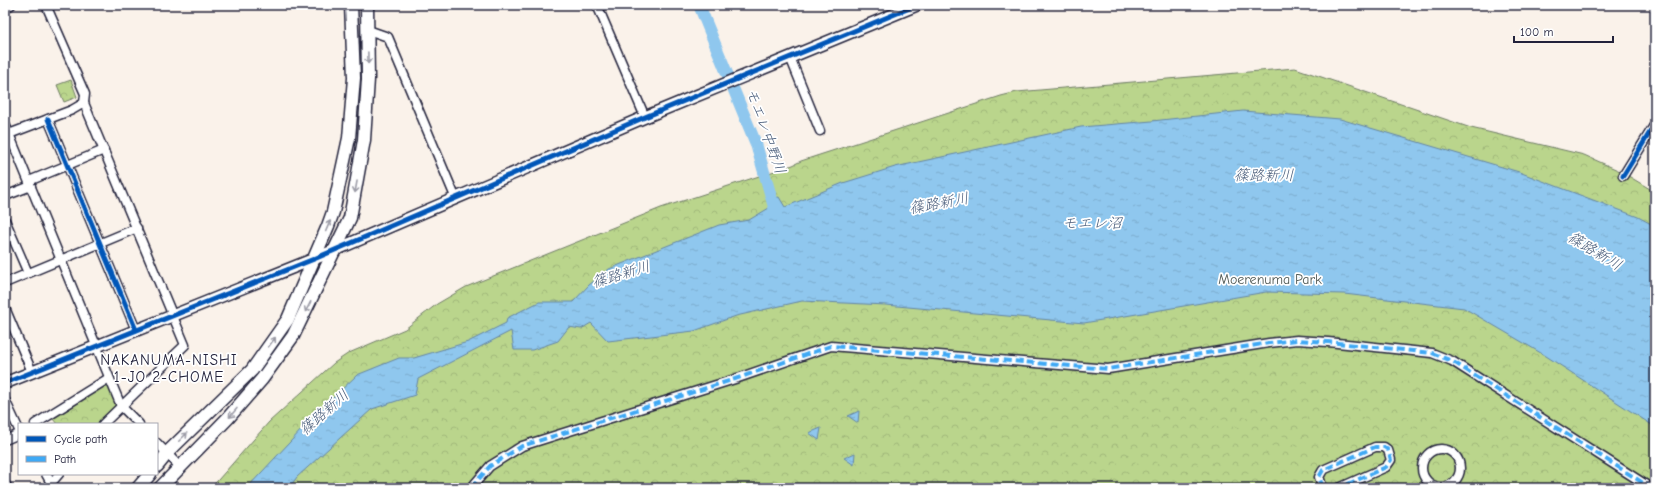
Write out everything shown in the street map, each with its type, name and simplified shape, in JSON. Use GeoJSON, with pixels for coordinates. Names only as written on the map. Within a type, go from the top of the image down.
{"type":"FeatureCollection","features":[{"type":"Feature","properties":{"kind":"main road"},"geometry":{"type":"LineString","coordinates":[[158,465],[252,370],[288,319],[314,259],[333,212],[349,138],[354,78],[351,5]]}},
{"type":"Feature","properties":{"kind":"main road"},"geometry":{"type":"LineString","coordinates":[[160,488],[228,418],[257,385],[293,336],[350,218],[364,140],[368,79],[367,5]]}},
{"type":"Feature","properties":{"kind":"main road"},"geometry":{"type":"LineString","coordinates":[[138,488],[149,475]]}},
{"type":"Feature","properties":{"kind":"street"},"geometry":{"type":"LineString","coordinates":[[5,8],[11,5]]}},
{"type":"Feature","properties":{"kind":"street"},"geometry":{"type":"LineString","coordinates":[[46,5],[85,94],[84,103],[185,345],[104,423]]}},
{"type":"Feature","properties":{"kind":"street"},"geometry":{"type":"LineString","coordinates":[[597,5],[645,117]]}},
{"type":"Feature","properties":{"kind":"street"},"geometry":{"type":"LineString","coordinates":[[5,384],[314,259],[645,117],[917,5]]}},
{"type":"Feature","properties":{"kind":"street"},"geometry":{"type":"LineString","coordinates":[[368,30],[388,37],[456,199]]}},
{"type":"Feature","properties":{"kind":"street"},"geometry":{"type":"LineString","coordinates":[[790,57],[820,131]]}},
{"type":"Feature","properties":{"kind":"street"},"geometry":{"type":"LineString","coordinates":[[9,134],[84,103]]}},
{"type":"Feature","properties":{"kind":"street"},"geometry":{"type":"LineString","coordinates":[[48,119],[136,330]]}},
{"type":"Feature","properties":{"kind":"street"},"geometry":{"type":"LineString","coordinates":[[5,124],[121,406],[138,423]]}},
{"type":"Feature","properties":{"kind":"street"},"geometry":{"type":"LineString","coordinates":[[1623,176],[1655,124]]}},
{"type":"Feature","properties":{"kind":"street"},"geometry":{"type":"LineString","coordinates":[[5,196],[104,150]]}},
{"type":"Feature","properties":{"kind":"street"},"geometry":{"type":"LineString","coordinates":[[5,220],[28,273]]}},
{"type":"Feature","properties":{"kind":"street"},"geometry":{"type":"LineString","coordinates":[[5,283],[137,228]]}},
{"type":"Feature","properties":{"kind":"street"},"geometry":{"type":"LineString","coordinates":[[5,308],[32,372]]}},
{"type":"Feature","properties":{"kind":"street"},"geometry":{"type":"LineString","coordinates":[[471,488],[490,466],[522,446],[735,379],[831,346],[1108,369],[1269,343],[1297,340],[1432,353],[1452,361],[1651,488]]}},
{"type":"Feature","properties":{"kind":"street"},"geometry":{"type":"LineString","coordinates":[[37,423],[109,378]]}},
{"type":"Feature","properties":{"kind":"street"},"geometry":{"type":"LineString","coordinates":[[5,400],[18,428]]}},
{"type":"Feature","properties":{"kind":"street"},"geometry":{"type":"LineString","coordinates":[[5,440],[18,434]]}},
{"type":"Feature","properties":{"kind":"street"},"geometry":{"type":"LineString","coordinates":[[158,444],[180,467]]}},
{"type":"Feature","properties":{"kind":"street"},"geometry":{"type":"LineString","coordinates":[[1323,488],[1319,477],[1323,470],[1375,447],[1384,447],[1388,450],[1390,460],[1386,467],[1340,488]]}},
{"type":"Feature","properties":{"kind":"street"},"geometry":{"type":"LineString","coordinates":[[1448,450],[1456,456],[1459,461],[1459,476],[1447,486],[1433,486],[1423,476],[1423,461],[1432,451],[1448,450]]}},
{"type":"Feature","properties":{"kind":"street"},"geometry":{"type":"LineString","coordinates":[[46,475],[49,485]]}},
{"type":"Feature","properties":{"kind":"street"},"geometry":{"type":"LineString","coordinates":[[49,485],[58,475]]}},
{"type":"Feature","properties":{"kind":"street"},"geometry":{"type":"LineString","coordinates":[[5,484],[8,488]]}},
{"type":"Feature","properties":{"kind":"green space","name":"Moerenuma Park"},"geometry":{"type":"Polygon","coordinates":[[[1295,68],[1471,128],[1584,155],[1620,171],[1655,192],[1655,488],[211,488],[269,422],[334,363],[349,353],[405,329],[437,304],[466,287],[661,208],[793,165],[801,161],[1017,92],[1295,68]]]}},
{"type":"Feature","properties":{"kind":"green space"},"geometry":{"type":"Polygon","coordinates":[[[71,80],[77,97],[64,102],[57,85],[71,80]]]}},
{"type":"Feature","properties":{"kind":"green space"},"geometry":{"type":"Polygon","coordinates":[[[106,386],[109,388],[116,404],[115,407],[99,423],[56,423],[53,419],[106,386]]]}},
{"type":"Feature","properties":{"kind":"water","name":"モエレ沼"},"geometry":{"type":"Polygon","coordinates":[[[1243,111],[1340,119],[1519,172],[1638,217],[1655,226],[1655,427],[1546,356],[1464,308],[1344,294],[1266,292],[1084,323],[886,305],[802,301],[736,316],[694,331],[608,341],[591,323],[581,329],[569,327],[558,341],[532,350],[514,350],[511,331],[418,379],[415,395],[372,409],[297,477],[289,488],[247,488],[318,412],[357,375],[399,358],[414,358],[468,342],[506,323],[507,318],[539,302],[573,302],[589,285],[609,269],[719,225],[749,220],[769,208],[767,199],[779,197],[785,207],[843,183],[895,167],[1081,127],[1243,111]]]}},
{"type":"Feature","properties":{"kind":"water"},"geometry":{"type":"Polygon","coordinates":[[[859,411],[858,423],[848,416],[859,411]]]}},
{"type":"Feature","properties":{"kind":"water"},"geometry":{"type":"Polygon","coordinates":[[[821,428],[819,440],[809,433],[821,428]]]}},
{"type":"Feature","properties":{"kind":"water"},"geometry":{"type":"Polygon","coordinates":[[[855,453],[854,465],[844,458],[855,453]]]}},
{"type":"Feature","properties":{"kind":"waterway","name":"モエレ中野川"},"geometry":{"type":"LineString","coordinates":[[699,5],[756,144],[776,214]]}},
{"type":"Feature","properties":{"kind":"marked path"},"geometry":{"type":"LineString","coordinates":[[471,488],[490,466],[522,446],[735,379],[831,346],[1108,369],[1269,343],[1297,340],[1432,353],[1452,361],[1651,488]]}},
{"type":"Feature","properties":{"kind":"marked path"},"geometry":{"type":"LineString","coordinates":[[1323,488],[1319,477],[1323,470],[1375,447],[1384,447],[1388,450],[1391,460],[1386,467],[1339,488]]}},
{"type":"Feature","properties":{"kind":"cycle path"},"geometry":{"type":"LineString","coordinates":[[5,383],[314,259],[645,117],[917,5]]}},
{"type":"Feature","properties":{"kind":"cycle path"},"geometry":{"type":"LineString","coordinates":[[48,119],[136,330]]}},
{"type":"Feature","properties":{"kind":"cycle path"},"geometry":{"type":"LineString","coordinates":[[1623,176],[1655,124]]}},
{"type":"Feature","properties":{"kind":"district","name":"NAKANUMA-NISHI 1-JO 2-CHOME"},"geometry":{"type":"Point","coordinates":[169,368]}},
{"type":"Feature","properties":{"kind":"water label","name":"篠路新川"},"geometry":{"type":"Point","coordinates":[1264,175]}},
{"type":"Feature","properties":{"kind":"water label","name":"篠路新川"},"geometry":{"type":"Point","coordinates":[939,203]}},
{"type":"Feature","properties":{"kind":"water label","name":"篠路新川"},"geometry":{"type":"Point","coordinates":[1595,251]}},
{"type":"Feature","properties":{"kind":"water label","name":"篠路新川"},"geometry":{"type":"Point","coordinates":[621,274]}},
{"type":"Feature","properties":{"kind":"water label","name":"篠路新川"},"geometry":{"type":"Point","coordinates":[324,412]}}]}
